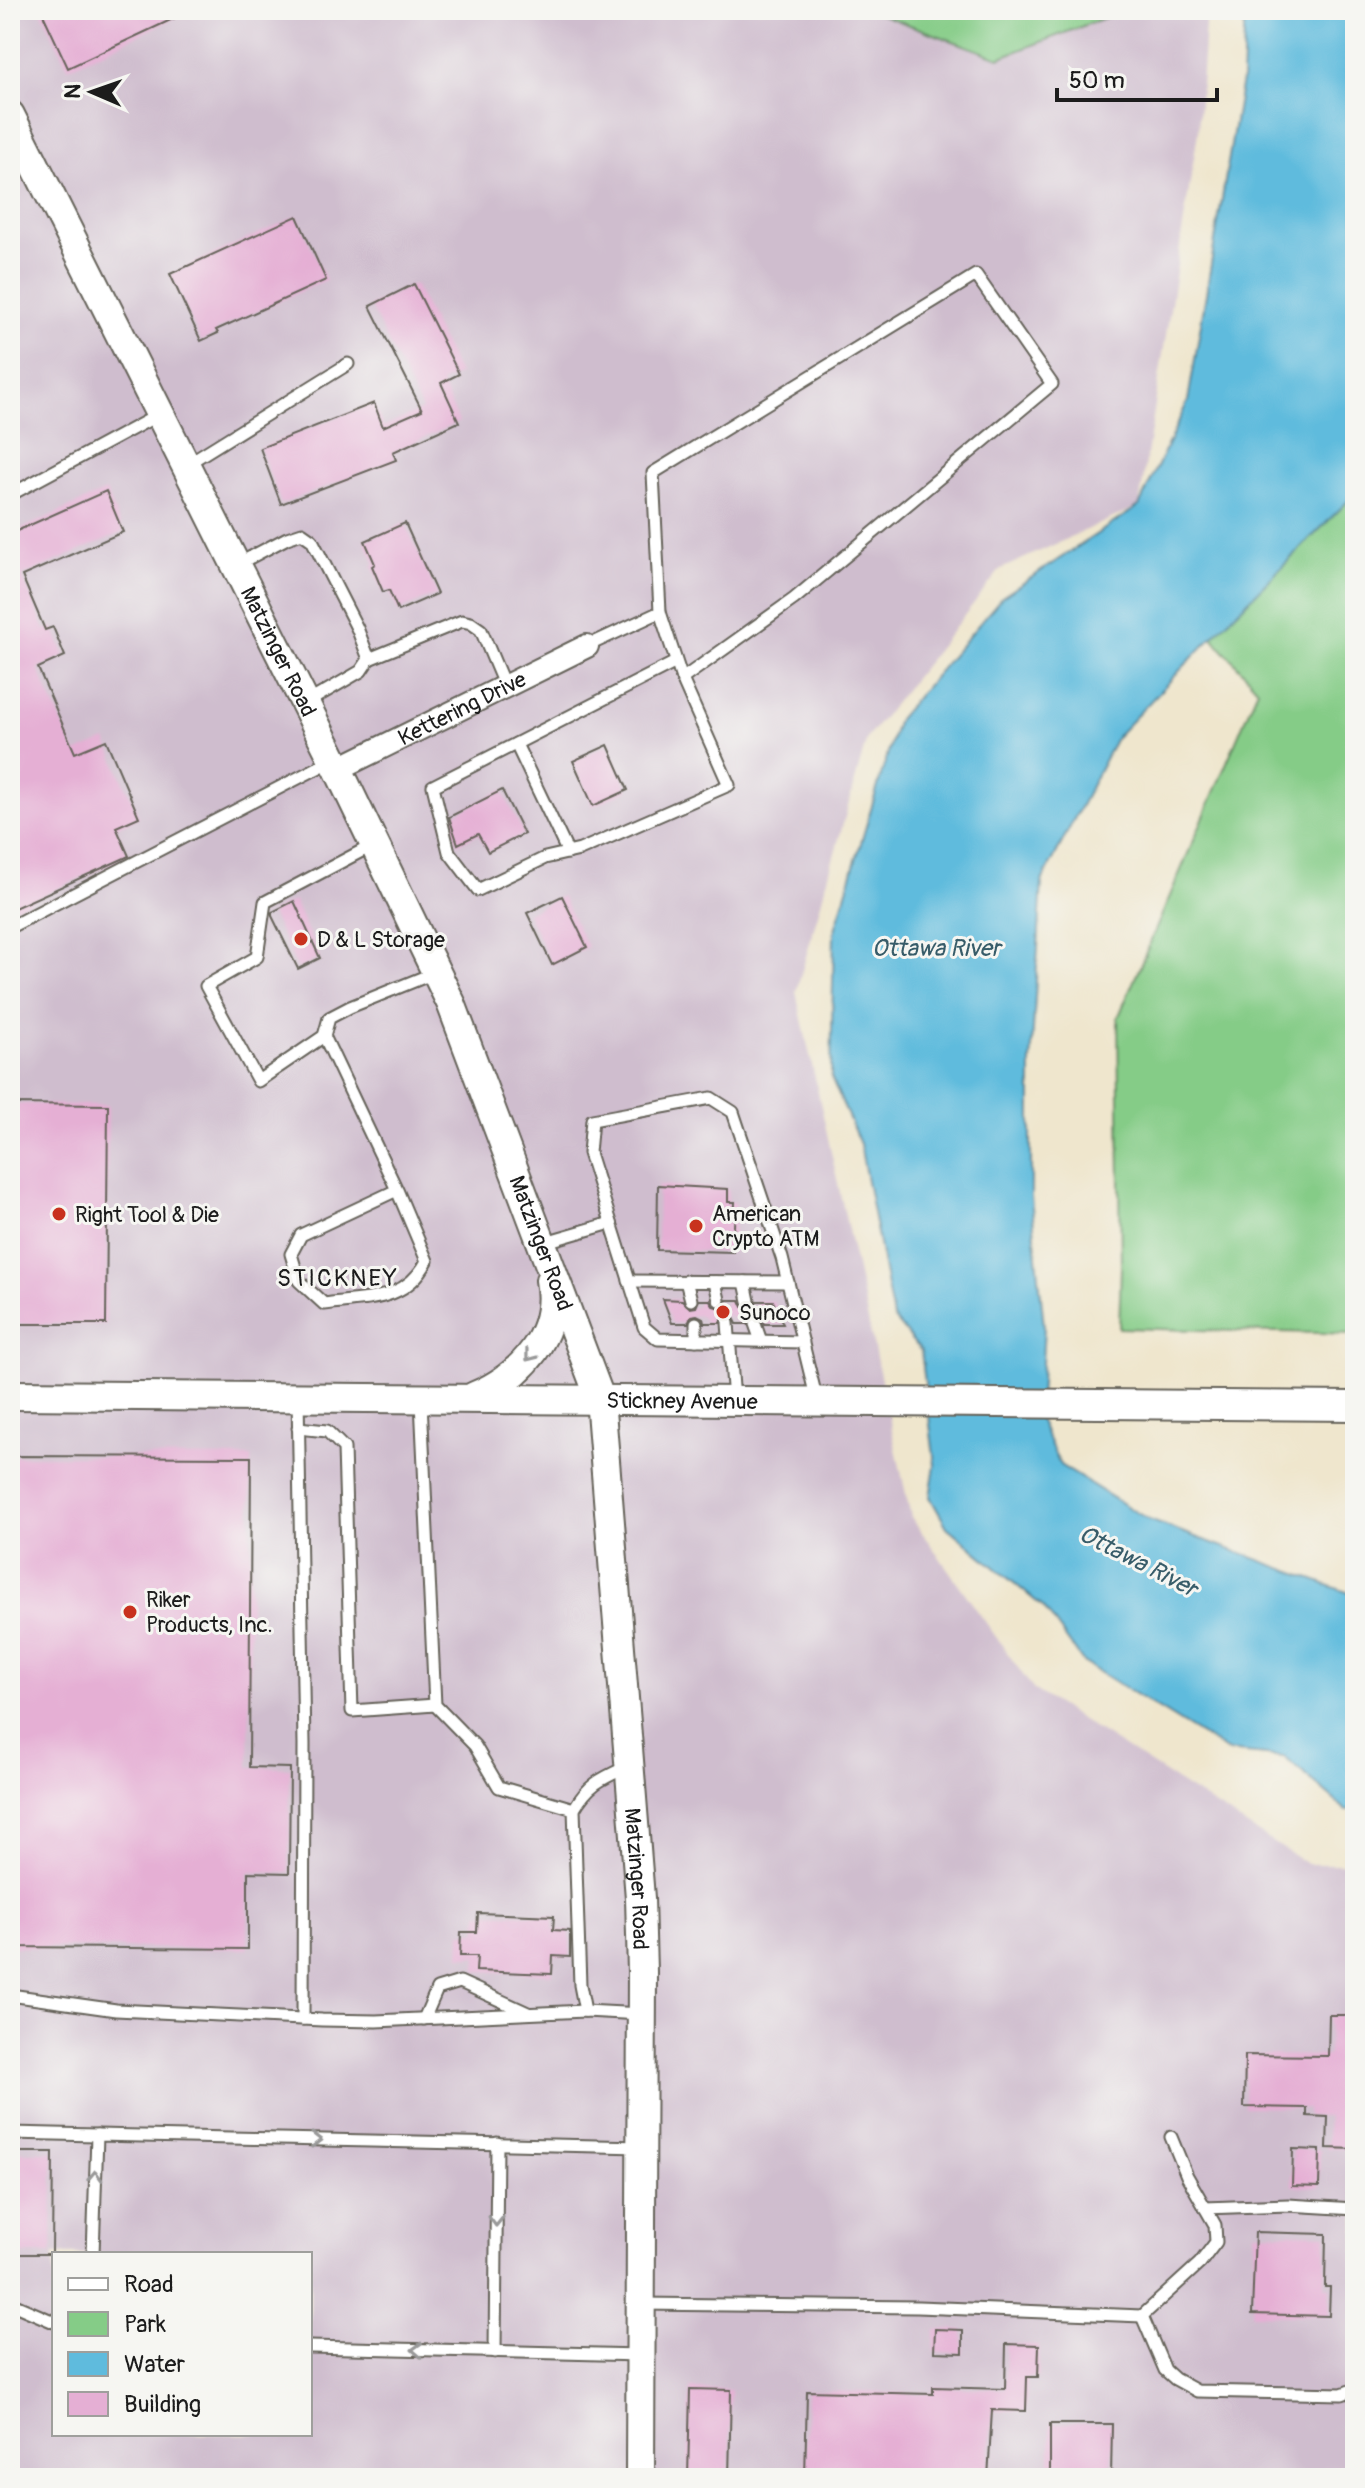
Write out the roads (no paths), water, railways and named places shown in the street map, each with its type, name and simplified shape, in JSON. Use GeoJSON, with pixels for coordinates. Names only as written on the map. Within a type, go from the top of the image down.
{"type":"FeatureCollection","features":[{"type":"Feature","properties":{"kind":"street","name":"Matzinger Road"},"geometry":{"type":"LineString","coordinates":[[10,115],[336,764],[451,1003],[600,1398],[640,1898],[640,2478]]}},
{"type":"Feature","properties":{"kind":"street","name":"Kettering Drive"},"geometry":{"type":"LineString","coordinates":[[336,764],[587,646]]}},
{"type":"Feature","properties":{"kind":"street"},"geometry":{"type":"LineString","coordinates":[[470,1398],[506,1380],[534,1353],[549,1321],[552,1289],[544,1249]]}},
{"type":"Feature","properties":{"kind":"street","name":"Stickney Avenue"},"geometry":{"type":"LineString","coordinates":[[10,1395],[1355,1406]]}},
{"type":"Feature","properties":{"kind":"lane"},"geometry":{"type":"LineString","coordinates":[[676,662],[433,786],[449,852],[478,890],[545,858],[580,850],[729,785],[682,679],[660,612],[653,473],[976,275],[1052,384],[794,599],[682,679]]}},
{"type":"Feature","properties":{"kind":"lane"},"geometry":{"type":"LineString","coordinates":[[186,464],[348,364]]}},
{"type":"Feature","properties":{"kind":"lane"},"geometry":{"type":"LineString","coordinates":[[10,495],[161,414]]}},
{"type":"Feature","properties":{"kind":"lane"},"geometry":{"type":"LineString","coordinates":[[236,565],[302,533],[312,540],[357,628],[369,659]]}},
{"type":"Feature","properties":{"kind":"lane"},"geometry":{"type":"LineString","coordinates":[[587,646],[660,612]]}},
{"type":"Feature","properties":{"kind":"lane"},"geometry":{"type":"LineString","coordinates":[[306,704],[361,671],[369,659],[462,621],[481,630],[505,687]]}},
{"type":"Feature","properties":{"kind":"lane"},"geometry":{"type":"LineString","coordinates":[[516,744],[568,853]]}},
{"type":"Feature","properties":{"kind":"lane"},"geometry":{"type":"LineString","coordinates":[[10,927],[336,764]]}},
{"type":"Feature","properties":{"kind":"lane"},"geometry":{"type":"LineString","coordinates":[[375,844],[265,902],[257,957],[206,986],[258,1081],[324,1036],[329,1018],[435,973]]}},
{"type":"Feature","properties":{"kind":"lane"},"geometry":{"type":"LineString","coordinates":[[324,1036],[397,1190],[427,1261],[418,1277],[395,1294],[324,1304],[299,1281],[291,1254],[301,1235],[397,1190]]}},
{"type":"Feature","properties":{"kind":"lane"},"geometry":{"type":"LineString","coordinates":[[803,1342],[658,1339],[644,1327],[589,1153],[592,1120],[711,1098],[733,1112],[788,1282],[803,1342],[817,1402]]}},
{"type":"Feature","properties":{"kind":"lane"},"geometry":{"type":"LineString","coordinates":[[544,1249],[611,1223]]}},
{"type":"Feature","properties":{"kind":"lane"},"geometry":{"type":"LineString","coordinates":[[629,1281],[788,1282]]}},
{"type":"Feature","properties":{"kind":"lane"},"geometry":{"type":"LineString","coordinates":[[686,1281],[691,1300]]}},
{"type":"Feature","properties":{"kind":"lane"},"geometry":{"type":"LineString","coordinates":[[715,1282],[719,1300]]}},
{"type":"Feature","properties":{"kind":"lane"},"geometry":{"type":"LineString","coordinates":[[745,1282],[749,1301]]}},
{"type":"Feature","properties":{"kind":"lane"},"geometry":{"type":"LineString","coordinates":[[696,1323],[696,1340]]}},
{"type":"Feature","properties":{"kind":"lane"},"geometry":{"type":"LineString","coordinates":[[728,1323],[734,1400]]}},
{"type":"Feature","properties":{"kind":"lane"},"geometry":{"type":"LineString","coordinates":[[755,1324],[761,1341]]}},
{"type":"Feature","properties":{"kind":"lane"},"geometry":{"type":"LineString","coordinates":[[298,1396],[304,1744],[303,2019]]}},
{"type":"Feature","properties":{"kind":"lane"},"geometry":{"type":"LineString","coordinates":[[421,1397],[435,1705],[475,1746],[499,1787],[574,1809]]}},
{"type":"Feature","properties":{"kind":"lane"},"geometry":{"type":"LineString","coordinates":[[298,1428],[327,1431],[344,1448],[352,1711],[435,1705]]}},
{"type":"Feature","properties":{"kind":"lane"},"geometry":{"type":"LineString","coordinates":[[585,2011],[580,1985],[574,1809],[595,1782],[631,1765]]}},
{"type":"Feature","properties":{"kind":"lane"},"geometry":{"type":"LineString","coordinates":[[424,2019],[437,1989],[460,1982],[530,2014]]}},
{"type":"Feature","properties":{"kind":"lane"},"geometry":{"type":"LineString","coordinates":[[10,1995],[116,2010],[303,2019],[424,2019],[585,2011],[642,2014]]}},
{"type":"Feature","properties":{"kind":"lane"},"geometry":{"type":"LineString","coordinates":[[10,2133],[642,2147]]}},
{"type":"Feature","properties":{"kind":"lane"},"geometry":{"type":"LineString","coordinates":[[93,2252],[97,2135]]}},
{"type":"Feature","properties":{"kind":"lane"},"geometry":{"type":"LineString","coordinates":[[641,2304],[918,2307],[1142,2316],[1200,2263],[1216,2242],[1215,2225],[1187,2176],[1171,2137]]}},
{"type":"Feature","properties":{"kind":"lane"},"geometry":{"type":"LineString","coordinates":[[495,2352],[497,2143]]}},
{"type":"Feature","properties":{"kind":"lane"},"geometry":{"type":"LineString","coordinates":[[1205,2208],[1288,2205],[1355,2209]]}},
{"type":"Feature","properties":{"kind":"lane"},"geometry":{"type":"LineString","coordinates":[[10,2303],[52,2321]]}},
{"type":"Feature","properties":{"kind":"lane"},"geometry":{"type":"LineString","coordinates":[[1142,2316],[1165,2370],[1197,2391],[1342,2394],[1355,2389]]}},
{"type":"Feature","properties":{"kind":"lane"},"geometry":{"type":"LineString","coordinates":[[312,2347],[641,2355]]}},
{"type":"Feature","properties":{"kind":"water","name":"Ottawa River"},"geometry":{"type":"Polygon","coordinates":[[[1245,10],[1355,10],[1355,494],[1117,736],[1042,881],[1031,1063],[1031,1197],[1044,1326],[1039,1419],[1060,1465],[1149,1520],[1355,1595],[1355,1809],[1346,1810],[1284,1757],[1227,1751],[1083,1662],[1044,1608],[947,1527],[930,1497],[935,1465],[921,1351],[893,1318],[860,1144],[831,1077],[834,933],[898,719],[1002,597],[1139,506],[1188,401],[1242,80],[1245,10]]]}},
{"type":"Feature","properties":{"kind":"place","name":"D & L Storage"},"geometry":{"type":"Point","coordinates":[301,939]}},
{"type":"Feature","properties":{"kind":"place","name":"Right Tool & Die"},"geometry":{"type":"Point","coordinates":[59,1214]}},
{"type":"Feature","properties":{"kind":"place","name":"American Crypto ATM"},"geometry":{"type":"Point","coordinates":[696,1226]}},
{"type":"Feature","properties":{"kind":"place","name":"Sunoco"},"geometry":{"type":"Point","coordinates":[723,1312]}},
{"type":"Feature","properties":{"kind":"place","name":"Riker Products, Inc."},"geometry":{"type":"Point","coordinates":[130,1612]}},
{"type":"Feature","properties":{"kind":"district","name":"STICKNEY"},"geometry":{"type":"Point","coordinates":[338,1278]}}]}
